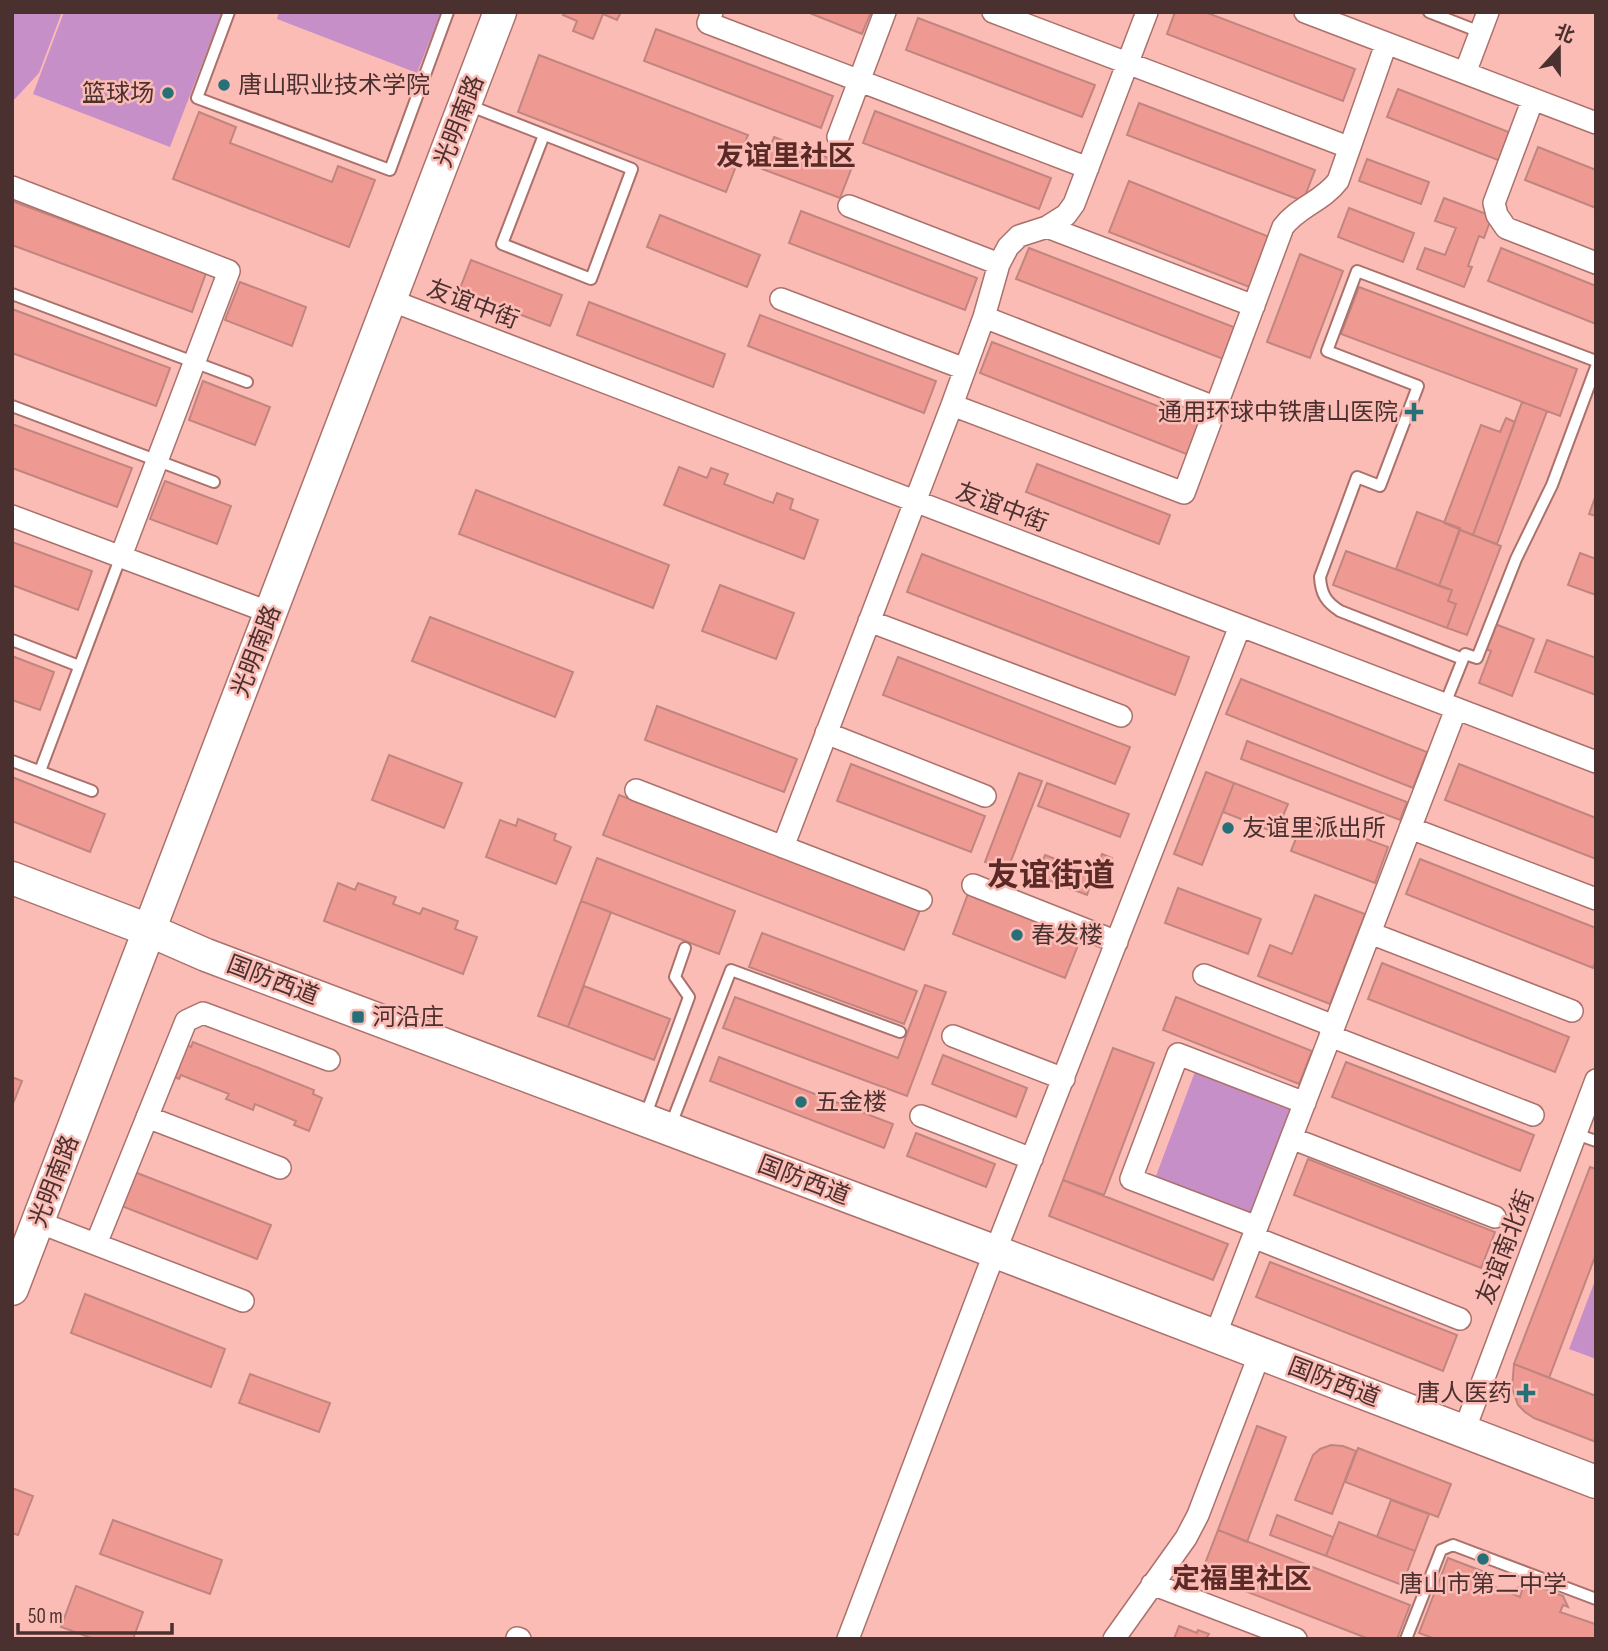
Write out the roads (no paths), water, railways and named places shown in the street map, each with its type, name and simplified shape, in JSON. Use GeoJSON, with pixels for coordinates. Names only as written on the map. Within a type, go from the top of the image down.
{"type":"FeatureCollection","features":[{"type":"Feature","properties":{"kind":"street","name":"光明南路"},"geometry":{"type":"LineString","coordinates":[[12,1289],[500,12]]}},
{"type":"Feature","properties":{"kind":"street"},"geometry":{"type":"LineString","coordinates":[[712,12],[708,23],[1088,168]]}},
{"type":"Feature","properties":{"kind":"street"},"geometry":{"type":"LineString","coordinates":[[838,137],[885,12]]}},
{"type":"Feature","properties":{"kind":"street"},"geometry":{"type":"LineString","coordinates":[[993,12],[1348,147]]}},
{"type":"Feature","properties":{"kind":"street"},"geometry":{"type":"LineString","coordinates":[[783,847],[952,405],[984,317],[999,264],[1009,247],[1020,236],[1047,227],[1066,215],[1074,204],[1147,12]]}},
{"type":"Feature","properties":{"kind":"street"},"geometry":{"type":"LineString","coordinates":[[1305,12],[1596,123]]}},
{"type":"Feature","properties":{"kind":"street"},"geometry":{"type":"LineString","coordinates":[[1465,73],[1484,22]]}},
{"type":"Feature","properties":{"kind":"street"},"geometry":{"type":"LineString","coordinates":[[952,405],[1184,493],[1283,227],[1293,214],[1328,194],[1338,181],[1386,44]]}},
{"type":"Feature","properties":{"kind":"street"},"geometry":{"type":"LineString","coordinates":[[1533,99],[1494,204],[1497,215],[1506,228],[1596,263]]}},
{"type":"Feature","properties":{"kind":"street"},"geometry":{"type":"LineString","coordinates":[[12,187],[229,271],[121,556]]}},
{"type":"Feature","properties":{"kind":"street"},"geometry":{"type":"LineString","coordinates":[[849,206],[999,264]]}},
{"type":"Feature","properties":{"kind":"street"},"geometry":{"type":"LineString","coordinates":[[1047,227],[1254,306]]}},
{"type":"Feature","properties":{"kind":"street"},"geometry":{"type":"LineString","coordinates":[[781,299],[965,369]]}},
{"type":"Feature","properties":{"kind":"street","name":"友谊中街"},"geometry":{"type":"LineString","coordinates":[[390,300],[1596,762]]}},
{"type":"Feature","properties":{"kind":"street"},"geometry":{"type":"LineString","coordinates":[[984,317],[1217,408]]}},
{"type":"Feature","properties":{"kind":"street"},"geometry":{"type":"LineString","coordinates":[[12,516],[271,613]]}},
{"type":"Feature","properties":{"kind":"street"},"geometry":{"type":"LineString","coordinates":[[869,621],[1121,716]]}},
{"type":"Feature","properties":{"kind":"street"},"geometry":{"type":"LineString","coordinates":[[848,1639],[1240,626]]}},
{"type":"Feature","properties":{"kind":"street"},"geometry":{"type":"LineString","coordinates":[[1215,1336],[1410,828],[1451,707]]}},
{"type":"Feature","properties":{"kind":"street"},"geometry":{"type":"LineString","coordinates":[[826,733],[985,796]]}},
{"type":"Feature","properties":{"kind":"street"},"geometry":{"type":"LineString","coordinates":[[636,790],[921,900]]}},
{"type":"Feature","properties":{"kind":"street"},"geometry":{"type":"LineString","coordinates":[[1410,828],[1596,899]]}},
{"type":"Feature","properties":{"kind":"street","name":"国防西道"},"geometry":{"type":"LineString","coordinates":[[12,878],[206,955],[996,1252],[1596,1482]]}},
{"type":"Feature","properties":{"kind":"street"},"geometry":{"type":"LineString","coordinates":[[973,885],[1117,942]]}},
{"type":"Feature","properties":{"kind":"street"},"geometry":{"type":"LineString","coordinates":[[1370,933],[1572,1011]]}},
{"type":"Feature","properties":{"kind":"street"},"geometry":{"type":"LineString","coordinates":[[1204,975],[1533,1115]]}},
{"type":"Feature","properties":{"kind":"street"},"geometry":{"type":"LineString","coordinates":[[96,1244],[186,1021],[204,1013],[328,1060]]}},
{"type":"Feature","properties":{"kind":"street"},"geometry":{"type":"LineString","coordinates":[[953,1036],[1063,1079]]}},
{"type":"Feature","properties":{"kind":"street"},"geometry":{"type":"LineString","coordinates":[[1305,1102],[1178,1054],[1131,1179],[1460,1319]]}},
{"type":"Feature","properties":{"kind":"street","name":"友谊南北街"},"geometry":{"type":"LineString","coordinates":[[1464,1431],[1596,1080]]}},
{"type":"Feature","properties":{"kind":"street"},"geometry":{"type":"LineString","coordinates":[[921,1116],[1032,1159]]}},
{"type":"Feature","properties":{"kind":"street"},"geometry":{"type":"LineString","coordinates":[[147,1117],[280,1168]]}},
{"type":"Feature","properties":{"kind":"street"},"geometry":{"type":"LineString","coordinates":[[1292,1138],[1495,1217]]}},
{"type":"Feature","properties":{"kind":"street"},"geometry":{"type":"LineString","coordinates":[[38,1222],[243,1301]]}},
{"type":"Feature","properties":{"kind":"street"},"geometry":{"type":"LineString","coordinates":[[1114,1639],[1186,1538],[1198,1515],[1259,1353]]}},
{"type":"Feature","properties":{"kind":"street"},"geometry":{"type":"LineString","coordinates":[[1152,1584],[1296,1639]]}},
{"type":"Feature","properties":{"kind":"lane"},"geometry":{"type":"LineString","coordinates":[[229,12],[197,98],[390,170],[448,12]]}},
{"type":"Feature","properties":{"kind":"lane"},"geometry":{"type":"LineString","coordinates":[[1429,12],[1484,22]]}},
{"type":"Feature","properties":{"kind":"lane"},"geometry":{"type":"LineString","coordinates":[[465,104],[544,135],[632,170],[591,279],[502,244],[544,135]]}},
{"type":"Feature","properties":{"kind":"lane"},"geometry":{"type":"LineString","coordinates":[[1463,659],[1340,611],[1328,603],[1321,590],[1320,577],[1357,477],[1380,486],[1418,386],[1327,351],[1357,271],[1596,360]]}},
{"type":"Feature","properties":{"kind":"lane"},"geometry":{"type":"LineString","coordinates":[[12,294],[247,382]]}},
{"type":"Feature","properties":{"kind":"lane"},"geometry":{"type":"LineString","coordinates":[[1451,707],[1465,654],[1477,658],[1516,559],[1552,485],[1596,367]]}},
{"type":"Feature","properties":{"kind":"lane"},"geometry":{"type":"LineString","coordinates":[[12,406],[214,482]]}},
{"type":"Feature","properties":{"kind":"lane"},"geometry":{"type":"LineString","coordinates":[[40,771],[121,556]]}},
{"type":"Feature","properties":{"kind":"lane"},"geometry":{"type":"LineString","coordinates":[[12,640],[79,666]]}},
{"type":"Feature","properties":{"kind":"lane"},"geometry":{"type":"LineString","coordinates":[[12,761],[92,791]]}},
{"type":"Feature","properties":{"kind":"lane"},"geometry":{"type":"LineString","coordinates":[[657,1125],[689,997],[675,976],[685,948]]}},
{"type":"Feature","properties":{"kind":"lane"},"geometry":{"type":"LineString","coordinates":[[657,1125],[731,970],[900,1032]]}},
{"type":"Feature","properties":{"kind":"lane"},"geometry":{"type":"LineString","coordinates":[[1576,1134],[1596,1141]]}},
{"type":"Feature","properties":{"kind":"lane"},"geometry":{"type":"LineString","coordinates":[[1406,1639],[1441,1550],[1453,1545],[1596,1599]]}},
{"type":"Feature","properties":{"kind":"place","name":"唐山职业技术学院"},"geometry":{"type":"Point","coordinates":[224,85]}},
{"type":"Feature","properties":{"kind":"place","name":"篮球场"},"geometry":{"type":"Point","coordinates":[168,93]}},
{"type":"Feature","properties":{"kind":"place","name":"通用环球中铁唐山医院"},"geometry":{"type":"Point","coordinates":[1414,412]}},
{"type":"Feature","properties":{"kind":"place","name":"友谊里派出所"},"geometry":{"type":"Point","coordinates":[1228,828]}},
{"type":"Feature","properties":{"kind":"place","name":"春发楼"},"geometry":{"type":"Point","coordinates":[1017,935]}},
{"type":"Feature","properties":{"kind":"place","name":"河沿庄"},"geometry":{"type":"Point","coordinates":[358,1017]}},
{"type":"Feature","properties":{"kind":"place","name":"五金楼"},"geometry":{"type":"Point","coordinates":[801,1102]}},
{"type":"Feature","properties":{"kind":"place","name":"唐人医药"},"geometry":{"type":"Point","coordinates":[1526,1393]}},
{"type":"Feature","properties":{"kind":"place","name":"唐山市第二中学"},"geometry":{"type":"Point","coordinates":[1483,1559]}},
{"type":"Feature","properties":{"kind":"district","name":"友谊里社区"},"geometry":{"type":"Point","coordinates":[786,155]}},
{"type":"Feature","properties":{"kind":"district","name":"友谊街道"},"geometry":{"type":"Point","coordinates":[1051,875]}},
{"type":"Feature","properties":{"kind":"district","name":"定福里社区"},"geometry":{"type":"Point","coordinates":[1242,1578]}}]}
